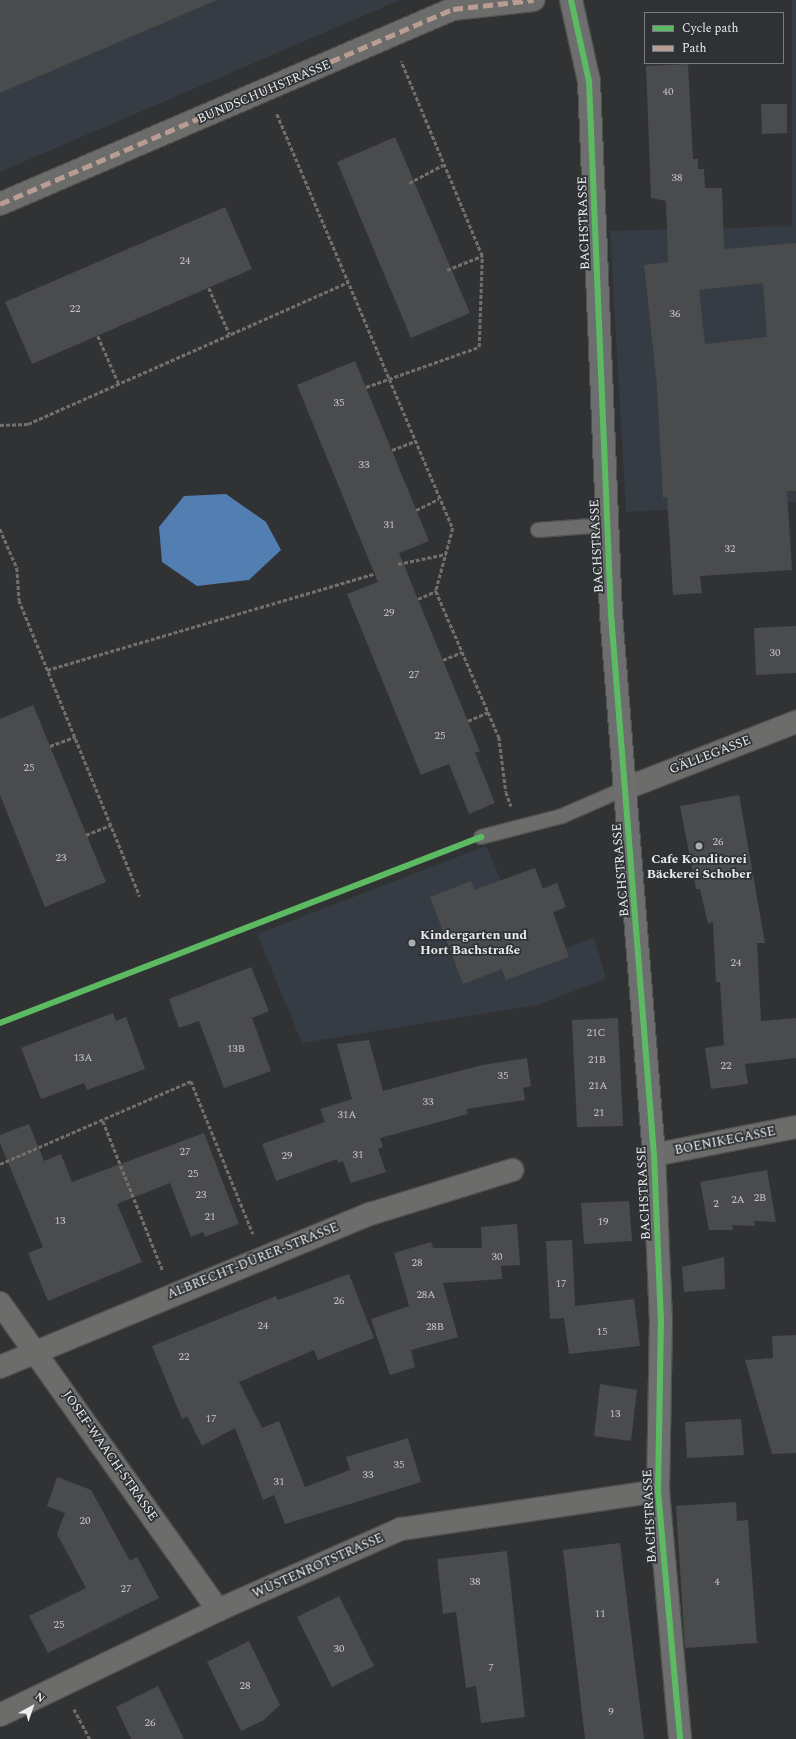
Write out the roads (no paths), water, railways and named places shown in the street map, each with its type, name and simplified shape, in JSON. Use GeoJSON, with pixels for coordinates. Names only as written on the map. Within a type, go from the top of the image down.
{"type":"FeatureCollection","features":[{"type":"Feature","properties":{"kind":"street","name":"BUNDSCHUHSTRASSE"},"geometry":{"type":"LineString","coordinates":[[0,204],[268,91],[453,9],[533,0]]}},
{"type":"Feature","properties":{"kind":"street","name":"BACHSTRASSE"},"geometry":{"type":"LineString","coordinates":[[572,0],[589,82],[606,518],[624,789],[654,1155],[661,1320],[658,1491],[680,1739]]}},
{"type":"Feature","properties":{"kind":"street","name":"GÄLLEGASSE"},"geometry":{"type":"LineString","coordinates":[[624,789],[796,722]]}},
{"type":"Feature","properties":{"kind":"street","name":"BOENIKEGASSE"},"geometry":{"type":"LineString","coordinates":[[654,1155],[796,1127]]}},
{"type":"Feature","properties":{"kind":"street","name":"ALBRECHT-DÜRER-STRASSE"},"geometry":{"type":"LineString","coordinates":[[0,1367],[172,1293],[370,1214],[512,1170]]}},
{"type":"Feature","properties":{"kind":"street","name":"JOSEF-WAACH-STRASSE"},"geometry":{"type":"LineString","coordinates":[[0,1304],[35,1351],[218,1610]]}},
{"type":"Feature","properties":{"kind":"street","name":"WÜSTENROTSTRASSE"},"geometry":{"type":"LineString","coordinates":[[0,1715],[218,1610],[401,1529],[658,1491]]}},
{"type":"Feature","properties":{"kind":"lane"},"geometry":{"type":"LineString","coordinates":[[538,530],[592,526],[606,518]]}},
{"type":"Feature","properties":{"kind":"lane"},"geometry":{"type":"LineString","coordinates":[[482,837],[520,830],[562,816],[624,789]]}},
{"type":"Feature","properties":{"kind":"water"},"geometry":{"type":"Polygon","coordinates":[[[226,494],[266,522],[281,550],[249,580],[197,586],[162,562],[159,527],[184,496],[226,494]]]}},
{"type":"Feature","properties":{"kind":"place","name":"Cafe Konditorei Bäckerei Schober"},"geometry":{"type":"Point","coordinates":[699,846]}},
{"type":"Feature","properties":{"kind":"place","name":"Kindergarten und Hort Bachstraße"},"geometry":{"type":"Point","coordinates":[412,943]}}]}
